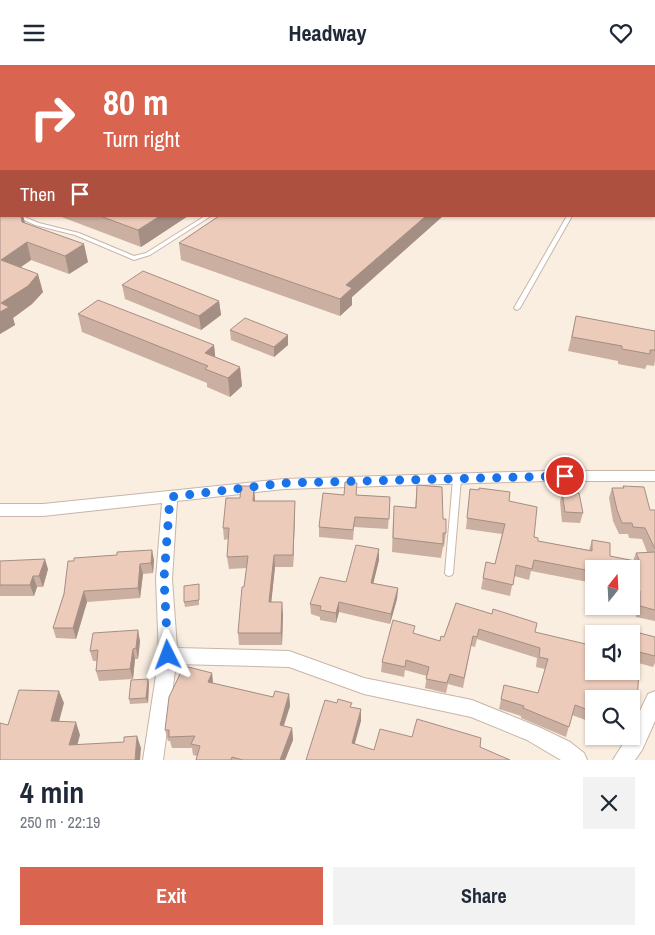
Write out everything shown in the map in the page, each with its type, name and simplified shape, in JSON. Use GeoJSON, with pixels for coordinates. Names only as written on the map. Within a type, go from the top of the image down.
{"type":"FeatureCollection","features":[{"type":"Feature","properties":{"kind":"street"},"geometry":{"type":"LineString","coordinates":[[0,510],[43,510],[284,483],[655,476]]}},
{"type":"Feature","properties":{"kind":"street"},"geometry":{"type":"LineString","coordinates":[[153,760],[168,655],[164,579],[170,497]]}},
{"type":"Feature","properties":{"kind":"street"},"geometry":{"type":"LineString","coordinates":[[168,655],[289,659],[364,686],[472,709],[534,734],[563,749],[577,760]]}},
{"type":"Feature","properties":{"kind":"street"},"geometry":{"type":"LineString","coordinates":[[623,760],[635,743],[655,700]]}},
{"type":"Feature","properties":{"kind":"lane"},"geometry":{"type":"LineString","coordinates":[[20,217],[37,224],[77,234],[134,257],[148,254],[207,217]]}},
{"type":"Feature","properties":{"kind":"lane"},"geometry":{"type":"LineString","coordinates":[[517,308],[569,217]]}},
{"type":"Feature","properties":{"kind":"lane"},"geometry":{"type":"LineString","coordinates":[[449,573],[457,479]]}},
{"type":"Feature","properties":{"kind":"building"},"geometry":{"type":"Polygon","coordinates":[[[0,217],[21,217],[22,222],[84,244],[65,256],[27,242],[1,260],[38,274],[28,286],[1,303],[9,307],[0,312],[0,217]]]}},
{"type":"Feature","properties":{"kind":"building"},"geometry":{"type":"Polygon","coordinates":[[[103,217],[158,217],[138,230],[103,217]]]}},
{"type":"Feature","properties":{"kind":"building"},"geometry":{"type":"Polygon","coordinates":[[[218,217],[425,217],[346,285],[352,288],[340,299],[179,243],[218,217]]]}},
{"type":"Feature","properties":{"kind":"building"},"geometry":{"type":"Polygon","coordinates":[[[143,271],[219,301],[199,316],[122,285],[143,271]]]}},
{"type":"Feature","properties":{"kind":"building"},"geometry":{"type":"Polygon","coordinates":[[[98,300],[214,345],[205,353],[240,367],[228,378],[205,369],[208,366],[78,314],[98,300]]]}},
{"type":"Feature","properties":{"kind":"building"},"geometry":{"type":"Polygon","coordinates":[[[576,316],[655,331],[655,350],[650,350],[650,354],[622,349],[622,346],[572,337],[576,316]]]}},
{"type":"Feature","properties":{"kind":"building"},"geometry":{"type":"Polygon","coordinates":[[[245,318],[288,335],[274,347],[230,330],[245,318]]]}},
{"type":"Feature","properties":{"kind":"building"},"geometry":{"type":"Polygon","coordinates":[[[345,482],[357,483],[356,495],[390,497],[389,519],[355,517],[353,530],[319,527],[323,493],[344,495],[345,482]]]}},
{"type":"Feature","properties":{"kind":"building"},"geometry":{"type":"Polygon","coordinates":[[[417,485],[442,487],[443,519],[446,519],[446,533],[443,533],[443,544],[393,538],[394,506],[416,508],[417,485]]]}},
{"type":"Feature","properties":{"kind":"building"},"geometry":{"type":"Polygon","coordinates":[[[241,486],[254,486],[253,501],[295,501],[293,555],[274,555],[269,602],[282,602],[281,633],[238,633],[242,587],[244,587],[248,556],[227,557],[229,528],[223,528],[226,498],[240,498],[241,486]]]}},
{"type":"Feature","properties":{"kind":"building"},"geometry":{"type":"Polygon","coordinates":[[[623,486],[644,487],[650,510],[655,510],[655,549],[645,528],[633,527],[632,523],[622,523],[612,488],[624,488],[623,486]]]}},
{"type":"Feature","properties":{"kind":"building"},"geometry":{"type":"Polygon","coordinates":[[[479,488],[510,492],[509,501],[537,507],[534,537],[538,538],[538,541],[592,551],[592,540],[610,543],[610,556],[630,560],[585,560],[585,570],[534,560],[532,569],[516,565],[513,585],[483,578],[486,562],[495,564],[505,524],[467,518],[470,489],[479,490],[479,488]]]}},
{"type":"Feature","properties":{"kind":"building"},"geometry":{"type":"Polygon","coordinates":[[[562,492],[579,493],[583,513],[565,512],[562,492]]]}},
{"type":"Feature","properties":{"kind":"building"},"geometry":{"type":"Polygon","coordinates":[[[356,545],[379,549],[371,583],[398,588],[391,614],[339,602],[336,613],[320,610],[321,606],[310,604],[320,577],[346,582],[356,545]]]}},
{"type":"Feature","properties":{"kind":"building"},"geometry":{"type":"Polygon","coordinates":[[[152,550],[151,563],[140,564],[138,588],[84,591],[73,628],[53,628],[64,594],[68,561],[74,561],[74,558],[117,555],[117,552],[152,550]]]}},
{"type":"Feature","properties":{"kind":"building"},"geometry":{"type":"Polygon","coordinates":[[[655,552],[655,610],[640,606],[640,560],[636,553],[655,552]]]}},
{"type":"Feature","properties":{"kind":"building"},"geometry":{"type":"Polygon","coordinates":[[[45,559],[39,576],[33,576],[30,585],[0,585],[0,561],[45,559]]]}},
{"type":"Feature","properties":{"kind":"building"},"geometry":{"type":"Polygon","coordinates":[[[199,584],[199,600],[184,602],[184,586],[199,584]]]}},
{"type":"Feature","properties":{"kind":"building"},"geometry":{"type":"Polygon","coordinates":[[[456,603],[492,614],[493,609],[537,623],[535,632],[585,644],[585,680],[638,680],[638,690],[585,690],[585,709],[575,705],[569,727],[523,708],[524,706],[501,699],[504,685],[538,693],[548,659],[539,657],[540,648],[479,629],[477,637],[473,636],[464,678],[450,674],[447,683],[426,679],[429,667],[406,660],[405,667],[382,662],[393,620],[415,626],[413,633],[440,641],[441,636],[444,637],[456,603]]]}},
{"type":"Feature","properties":{"kind":"building"},"geometry":{"type":"Polygon","coordinates":[[[138,630],[136,648],[133,649],[130,669],[96,671],[98,650],[90,651],[93,633],[138,630]]]}},
{"type":"Feature","properties":{"kind":"building"},"geometry":{"type":"Polygon","coordinates":[[[640,633],[655,637],[655,656],[640,652],[640,633]]]}},
{"type":"Feature","properties":{"kind":"building"},"geometry":{"type":"Polygon","coordinates":[[[184,666],[212,673],[208,682],[273,697],[275,691],[289,694],[280,725],[292,728],[280,760],[243,760],[232,757],[231,760],[196,760],[200,746],[191,744],[195,736],[169,737],[169,730],[165,730],[169,697],[184,666]]]}},
{"type":"Feature","properties":{"kind":"building"},"geometry":{"type":"Polygon","coordinates":[[[148,679],[146,698],[129,699],[131,680],[148,679]]]}},
{"type":"Feature","properties":{"kind":"building"},"geometry":{"type":"Polygon","coordinates":[[[19,690],[59,691],[51,721],[76,722],[69,745],[124,742],[124,737],[137,736],[135,760],[0,760],[0,723],[8,725],[19,690]]]}},
{"type":"Feature","properties":{"kind":"building"},"geometry":{"type":"Polygon","coordinates":[[[338,699],[352,703],[350,707],[361,709],[352,743],[374,750],[380,729],[412,737],[417,719],[481,738],[480,747],[510,760],[306,760],[325,700],[337,703],[338,699]]]}},
{"type":"Feature","properties":{"kind":"route"},"geometry":{"type":"LineString","coordinates":[[168,655],[164,579],[170,497],[284,483],[565,476]]}}]}
